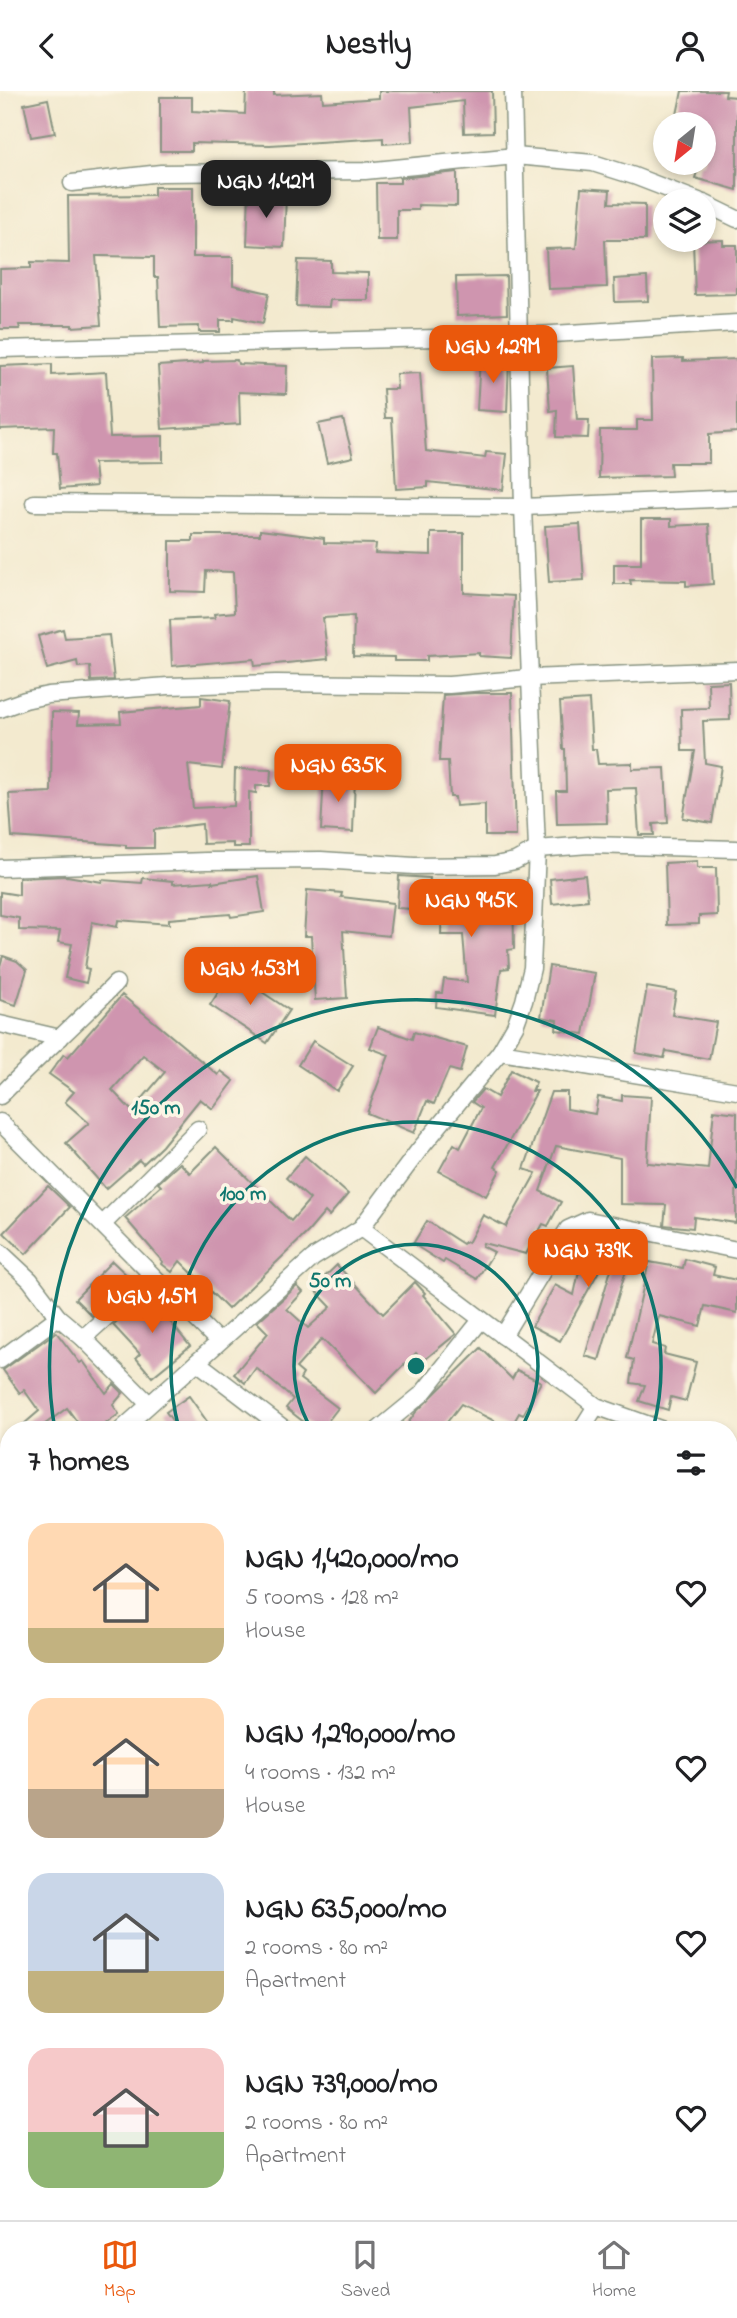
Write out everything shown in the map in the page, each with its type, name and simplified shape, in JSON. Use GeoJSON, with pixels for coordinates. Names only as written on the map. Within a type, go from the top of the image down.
{"type":"FeatureCollection","features":[{"type":"Feature","properties":{"kind":"street"},"geometry":{"type":"LineString","coordinates":[[131,1421],[313,1258],[361,1228],[419,1150],[500,1052],[515,1026],[524,1001],[532,968],[537,849],[528,678],[513,91]]}},
{"type":"Feature","properties":{"kind":"street"},"geometry":{"type":"LineString","coordinates":[[72,183],[161,173],[365,171],[515,156],[593,163],[668,189]]}},
{"type":"Feature","properties":{"kind":"street"},"geometry":{"type":"LineString","coordinates":[[716,209],[737,219]]}},
{"type":"Feature","properties":{"kind":"street"},"geometry":{"type":"LineString","coordinates":[[0,349],[519,335],[737,323]]}},
{"type":"Feature","properties":{"kind":"street"},"geometry":{"type":"LineString","coordinates":[[34,503],[523,507],[737,498]]}},
{"type":"Feature","properties":{"kind":"street"},"geometry":{"type":"LineString","coordinates":[[0,709],[48,695],[168,686],[276,683],[449,685],[528,678],[737,670]]}},
{"type":"Feature","properties":{"kind":"street"},"geometry":{"type":"LineString","coordinates":[[0,868],[308,860],[414,866],[495,865],[515,860],[537,849],[589,845],[737,849]]}},
{"type":"Feature","properties":{"kind":"street"},"geometry":{"type":"LineString","coordinates":[[0,1096],[116,983]]}},
{"type":"Feature","properties":{"kind":"street"},"geometry":{"type":"LineString","coordinates":[[0,1024],[60,1038]]}},
{"type":"Feature","properties":{"kind":"street"},"geometry":{"type":"LineString","coordinates":[[500,1052],[737,1091]]}},
{"type":"Feature","properties":{"kind":"street"},"geometry":{"type":"LineString","coordinates":[[0,1122],[218,1341]]}},
{"type":"Feature","properties":{"kind":"street"},"geometry":{"type":"LineString","coordinates":[[103,1224],[198,1129]]}},
{"type":"Feature","properties":{"kind":"street"},"geometry":{"type":"LineString","coordinates":[[503,1336],[568,1229],[577,1223],[587,1220],[737,1250]]}},
{"type":"Feature","properties":{"kind":"street"},"geometry":{"type":"LineString","coordinates":[[361,1228],[596,1406],[638,1421]]}},
{"type":"Feature","properties":{"kind":"street"},"geometry":{"type":"LineString","coordinates":[[0,1252],[30,1280],[58,1317],[83,1338],[149,1405]]}},
{"type":"Feature","properties":{"kind":"street"},"geometry":{"type":"LineString","coordinates":[[83,1338],[152,1276]]}},
{"type":"Feature","properties":{"kind":"street"},"geometry":{"type":"LineString","coordinates":[[0,1360],[58,1317]]}},
{"type":"Feature","properties":{"kind":"street"},"geometry":{"type":"LineString","coordinates":[[389,1421],[422,1394],[481,1320]]}},
{"type":"Feature","properties":{"kind":"street"},"geometry":{"type":"LineString","coordinates":[[197,1362],[274,1421]]}},
{"type":"Feature","properties":{"kind":"street"},"geometry":{"type":"LineString","coordinates":[[587,1421],[596,1406]]}},
{"type":"Feature","properties":{"kind":"building"},"geometry":{"type":"Polygon","coordinates":[[[246,91],[274,91],[274,95],[322,93],[323,102],[379,98],[379,91],[492,91],[493,132],[464,133],[463,101],[411,107],[413,142],[383,144],[383,138],[270,145],[192,143],[192,151],[160,151],[160,97],[192,97],[192,111],[245,114],[246,91]]]}},
{"type":"Feature","properties":{"kind":"building"},"geometry":{"type":"Polygon","coordinates":[[[682,91],[726,91],[725,96],[737,97],[737,190],[695,178],[696,175],[716,175],[716,112],[678,112],[682,91]]]}},
{"type":"Feature","properties":{"kind":"building"},"geometry":{"type":"Polygon","coordinates":[[[48,99],[55,133],[31,137],[24,104],[48,99]]]}},
{"type":"Feature","properties":{"kind":"building"},"geometry":{"type":"Polygon","coordinates":[[[457,172],[457,206],[418,205],[418,210],[397,210],[397,240],[377,240],[376,183],[400,183],[400,178],[457,172]]]}},
{"type":"Feature","properties":{"kind":"building"},"geometry":{"type":"Polygon","coordinates":[[[154,187],[193,187],[193,257],[233,257],[233,285],[269,293],[263,323],[234,317],[234,320],[220,320],[220,332],[199,332],[199,326],[160,327],[158,277],[154,277],[154,257],[96,256],[101,325],[19,325],[20,329],[0,329],[0,269],[31,268],[31,262],[69,263],[68,196],[154,195],[154,187]]]}},
{"type":"Feature","properties":{"kind":"building"},"geometry":{"type":"Polygon","coordinates":[[[581,188],[610,190],[609,203],[645,204],[645,240],[605,240],[607,287],[548,289],[546,249],[576,248],[581,188]]]}},
{"type":"Feature","properties":{"kind":"building"},"geometry":{"type":"Polygon","coordinates":[[[249,193],[286,195],[284,247],[247,245],[249,193]]]}},
{"type":"Feature","properties":{"kind":"building"},"geometry":{"type":"Polygon","coordinates":[[[716,240],[723,240],[723,245],[737,245],[737,294],[695,295],[693,252],[716,252],[716,240]]]}},
{"type":"Feature","properties":{"kind":"building"},"geometry":{"type":"Polygon","coordinates":[[[298,260],[331,261],[331,272],[368,273],[368,300],[330,300],[329,307],[296,306],[298,260]]]}},
{"type":"Feature","properties":{"kind":"building"},"geometry":{"type":"Polygon","coordinates":[[[506,276],[507,314],[457,316],[456,277],[506,276]]]}},
{"type":"Feature","properties":{"kind":"building"},"geometry":{"type":"Polygon","coordinates":[[[647,277],[648,301],[615,302],[614,279],[647,277]]]}},
{"type":"Feature","properties":{"kind":"building"},"geometry":{"type":"Polygon","coordinates":[[[480,358],[509,359],[507,412],[477,410],[480,358]]]}},
{"type":"Feature","properties":{"kind":"building"},"geometry":{"type":"Polygon","coordinates":[[[683,358],[683,361],[737,359],[737,432],[709,434],[709,463],[670,463],[671,476],[599,478],[600,430],[637,430],[637,420],[653,420],[652,359],[683,358]]]}},
{"type":"Feature","properties":{"kind":"building"},"geometry":{"type":"Polygon","coordinates":[[[237,360],[238,364],[287,366],[286,394],[239,392],[240,424],[162,429],[158,366],[237,360]]]}},
{"type":"Feature","properties":{"kind":"building"},"geometry":{"type":"Polygon","coordinates":[[[52,364],[52,375],[106,372],[110,437],[163,436],[163,462],[94,463],[96,486],[60,489],[57,453],[53,453],[54,427],[0,429],[0,366],[52,364]]]}},
{"type":"Feature","properties":{"kind":"building"},"geometry":{"type":"Polygon","coordinates":[[[573,366],[577,420],[589,420],[588,438],[556,437],[557,410],[550,411],[547,368],[573,366]]]}},
{"type":"Feature","properties":{"kind":"building"},"geometry":{"type":"Polygon","coordinates":[[[420,373],[426,451],[485,458],[486,452],[507,454],[503,490],[428,482],[428,487],[396,489],[392,418],[385,418],[383,389],[397,389],[396,374],[420,373]]]}},
{"type":"Feature","properties":{"kind":"building"},"geometry":{"type":"Polygon","coordinates":[[[343,419],[353,457],[327,463],[318,424],[343,419]]]}},
{"type":"Feature","properties":{"kind":"building"},"geometry":{"type":"Polygon","coordinates":[[[641,519],[671,519],[671,526],[709,524],[713,584],[686,586],[686,581],[630,580],[631,584],[614,584],[614,564],[641,564],[641,519]]]}},
{"type":"Feature","properties":{"kind":"building"},"geometry":{"type":"Polygon","coordinates":[[[580,524],[584,580],[549,582],[545,526],[580,524]]]}},
{"type":"Feature","properties":{"kind":"building"},"geometry":{"type":"Polygon","coordinates":[[[260,530],[324,538],[324,543],[376,544],[375,553],[431,555],[431,533],[464,533],[464,593],[514,596],[511,658],[479,656],[479,653],[427,656],[427,661],[394,661],[394,657],[353,656],[354,616],[323,618],[328,659],[255,666],[254,659],[172,666],[170,620],[215,618],[214,614],[235,612],[233,572],[206,571],[205,592],[170,591],[170,541],[193,541],[193,535],[260,535],[260,530]]]}},
{"type":"Feature","properties":{"kind":"building"},"geometry":{"type":"Polygon","coordinates":[[[63,629],[65,638],[109,635],[114,680],[91,681],[90,666],[78,667],[77,661],[47,669],[38,636],[63,629]]]}},
{"type":"Feature","properties":{"kind":"building"},"geometry":{"type":"Polygon","coordinates":[[[729,682],[730,720],[703,721],[705,763],[721,766],[712,823],[683,818],[695,751],[682,751],[681,709],[709,708],[708,683],[729,682]]]}},
{"type":"Feature","properties":{"kind":"building"},"geometry":{"type":"Polygon","coordinates":[[[512,693],[516,836],[485,836],[485,804],[456,806],[455,797],[450,797],[448,761],[439,761],[443,695],[512,693]]]}},
{"type":"Feature","properties":{"kind":"building"},"geometry":{"type":"Polygon","coordinates":[[[201,697],[230,701],[222,769],[188,765],[193,808],[234,806],[235,769],[271,770],[270,786],[256,786],[256,793],[249,792],[249,847],[233,847],[233,843],[203,844],[202,824],[154,830],[154,848],[126,848],[126,845],[12,837],[9,794],[51,792],[52,712],[79,713],[78,724],[121,723],[120,712],[201,705],[201,697]]]}},
{"type":"Feature","properties":{"kind":"building"},"geometry":{"type":"Polygon","coordinates":[[[589,700],[592,749],[596,749],[598,764],[632,763],[632,769],[665,768],[668,823],[653,824],[654,835],[639,835],[636,788],[606,789],[607,823],[557,824],[556,791],[566,791],[560,702],[589,700]]]}},
{"type":"Feature","properties":{"kind":"building"},"geometry":{"type":"Polygon","coordinates":[[[324,775],[355,777],[353,832],[321,830],[324,775]]]}},
{"type":"Feature","properties":{"kind":"building"},"geometry":{"type":"Polygon","coordinates":[[[697,861],[697,868],[716,868],[717,915],[699,916],[699,924],[667,925],[665,863],[697,861]]]}},
{"type":"Feature","properties":{"kind":"building"},"geometry":{"type":"Polygon","coordinates":[[[585,875],[588,900],[552,904],[550,879],[585,875]]]}},
{"type":"Feature","properties":{"kind":"building"},"geometry":{"type":"Polygon","coordinates":[[[67,876],[102,882],[142,883],[143,878],[173,881],[173,884],[212,883],[258,876],[264,912],[231,917],[230,914],[169,919],[169,924],[118,920],[117,927],[92,922],[85,968],[89,969],[86,983],[65,978],[72,944],[58,942],[60,931],[19,930],[19,918],[0,915],[0,892],[19,895],[19,878],[67,876]]]}},
{"type":"Feature","properties":{"kind":"building"},"geometry":{"type":"Polygon","coordinates":[[[399,876],[430,878],[428,898],[480,900],[480,882],[513,882],[514,949],[508,950],[509,968],[501,969],[495,1015],[436,1007],[437,993],[442,993],[444,979],[467,982],[463,935],[441,935],[442,911],[397,908],[399,876]]]}},
{"type":"Feature","properties":{"kind":"building"},"geometry":{"type":"Polygon","coordinates":[[[307,890],[342,893],[341,897],[393,903],[389,936],[343,931],[347,998],[315,1000],[311,936],[304,936],[307,890]]]}},
{"type":"Feature","properties":{"kind":"building"},"geometry":{"type":"Polygon","coordinates":[[[3,956],[17,961],[27,970],[16,1005],[0,1000],[0,966],[3,956]]]}},
{"type":"Feature","properties":{"kind":"building"},"geometry":{"type":"Polygon","coordinates":[[[549,966],[595,973],[584,1034],[556,1030],[557,1020],[541,1017],[549,966]]]}},
{"type":"Feature","properties":{"kind":"building"},"geometry":{"type":"Polygon","coordinates":[[[232,972],[289,1010],[267,1043],[210,1005],[232,972]]]}},
{"type":"Feature","properties":{"kind":"building"},"geometry":{"type":"Polygon","coordinates":[[[647,987],[676,992],[672,1015],[716,1022],[709,1059],[666,1051],[664,1058],[636,1053],[647,987]]]}},
{"type":"Feature","properties":{"kind":"building"},"geometry":{"type":"Polygon","coordinates":[[[122,995],[218,1075],[221,1071],[234,1081],[213,1109],[200,1099],[162,1146],[143,1164],[139,1160],[106,1189],[66,1143],[89,1123],[65,1102],[74,1092],[49,1074],[64,1054],[68,1057],[122,995]],[[143,1055],[112,1090],[132,1111],[165,1072],[143,1055]]]}},
{"type":"Feature","properties":{"kind":"building"},"geometry":{"type":"Polygon","coordinates":[[[378,1027],[412,1039],[414,1032],[467,1047],[460,1072],[449,1069],[434,1104],[427,1101],[414,1133],[367,1113],[389,1055],[370,1048],[378,1027]]]}},
{"type":"Feature","properties":{"kind":"building"},"geometry":{"type":"Polygon","coordinates":[[[313,1041],[353,1066],[337,1091],[298,1065],[313,1041]]]}},
{"type":"Feature","properties":{"kind":"building"},"geometry":{"type":"Polygon","coordinates":[[[511,1070],[536,1082],[532,1091],[537,1091],[495,1167],[500,1170],[486,1196],[439,1171],[454,1144],[460,1148],[481,1108],[472,1102],[483,1089],[497,1097],[511,1070]]]}},
{"type":"Feature","properties":{"kind":"building"},"geometry":{"type":"Polygon","coordinates":[[[551,1092],[567,1092],[567,1109],[595,1114],[598,1097],[622,1101],[622,1095],[651,1097],[647,1163],[708,1169],[714,1110],[737,1113],[736,1223],[694,1217],[693,1228],[664,1225],[666,1205],[620,1204],[620,1158],[556,1146],[540,1191],[561,1202],[548,1226],[543,1224],[526,1254],[483,1243],[482,1246],[494,1252],[477,1279],[445,1260],[443,1263],[413,1244],[427,1221],[463,1244],[468,1243],[483,1215],[506,1227],[536,1173],[524,1169],[551,1092]]]}},
{"type":"Feature","properties":{"kind":"building"},"geometry":{"type":"Polygon","coordinates":[[[216,1147],[291,1221],[310,1199],[286,1178],[305,1156],[348,1194],[329,1216],[325,1212],[308,1232],[228,1309],[180,1261],[172,1272],[162,1264],[125,1218],[161,1186],[158,1183],[180,1163],[190,1173],[216,1147]]]}},
{"type":"Feature","properties":{"kind":"building"},"geometry":{"type":"Polygon","coordinates":[[[48,1186],[70,1207],[26,1254],[4,1233],[48,1186]]]}},
{"type":"Feature","properties":{"kind":"building"},"geometry":{"type":"Polygon","coordinates":[[[589,1231],[635,1240],[599,1360],[585,1356],[616,1253],[610,1251],[560,1341],[532,1326],[555,1285],[574,1295],[580,1267],[563,1263],[571,1244],[585,1248],[589,1231]]]}},
{"type":"Feature","properties":{"kind":"building"},"geometry":{"type":"Polygon","coordinates":[[[685,1259],[715,1267],[713,1275],[737,1280],[737,1313],[705,1306],[700,1326],[659,1316],[652,1344],[665,1348],[664,1354],[696,1362],[686,1401],[671,1397],[668,1410],[639,1401],[645,1385],[631,1383],[634,1360],[627,1358],[649,1262],[683,1268],[685,1259]]]}},
{"type":"Feature","properties":{"kind":"building"},"geometry":{"type":"Polygon","coordinates":[[[112,1261],[132,1280],[92,1316],[75,1299],[112,1261]]]}},
{"type":"Feature","properties":{"kind":"building"},"geometry":{"type":"Polygon","coordinates":[[[337,1265],[383,1314],[415,1282],[456,1334],[423,1361],[416,1353],[376,1393],[322,1339],[296,1368],[303,1374],[300,1379],[338,1408],[328,1421],[303,1421],[286,1408],[293,1399],[256,1368],[245,1383],[234,1374],[268,1333],[257,1322],[297,1286],[303,1292],[287,1309],[308,1328],[331,1307],[313,1288],[337,1265]]]}},
{"type":"Feature","properties":{"kind":"building"},"geometry":{"type":"Polygon","coordinates":[[[149,1293],[170,1315],[167,1318],[190,1346],[152,1377],[136,1358],[140,1354],[113,1325],[149,1293]]]}},
{"type":"Feature","properties":{"kind":"building"},"geometry":{"type":"Polygon","coordinates":[[[56,1332],[80,1363],[83,1361],[106,1393],[114,1384],[123,1393],[113,1405],[119,1414],[109,1421],[76,1421],[67,1408],[49,1421],[27,1421],[39,1411],[24,1390],[20,1393],[3,1370],[56,1332]]]}},
{"type":"Feature","properties":{"kind":"building"},"geometry":{"type":"Polygon","coordinates":[[[481,1348],[512,1379],[517,1370],[541,1382],[523,1415],[519,1413],[514,1421],[494,1421],[461,1404],[448,1421],[410,1421],[481,1348]]]}},
{"type":"Feature","properties":{"kind":"building"},"geometry":{"type":"Polygon","coordinates":[[[189,1396],[207,1421],[172,1421],[166,1412],[189,1396]]]}}]}
